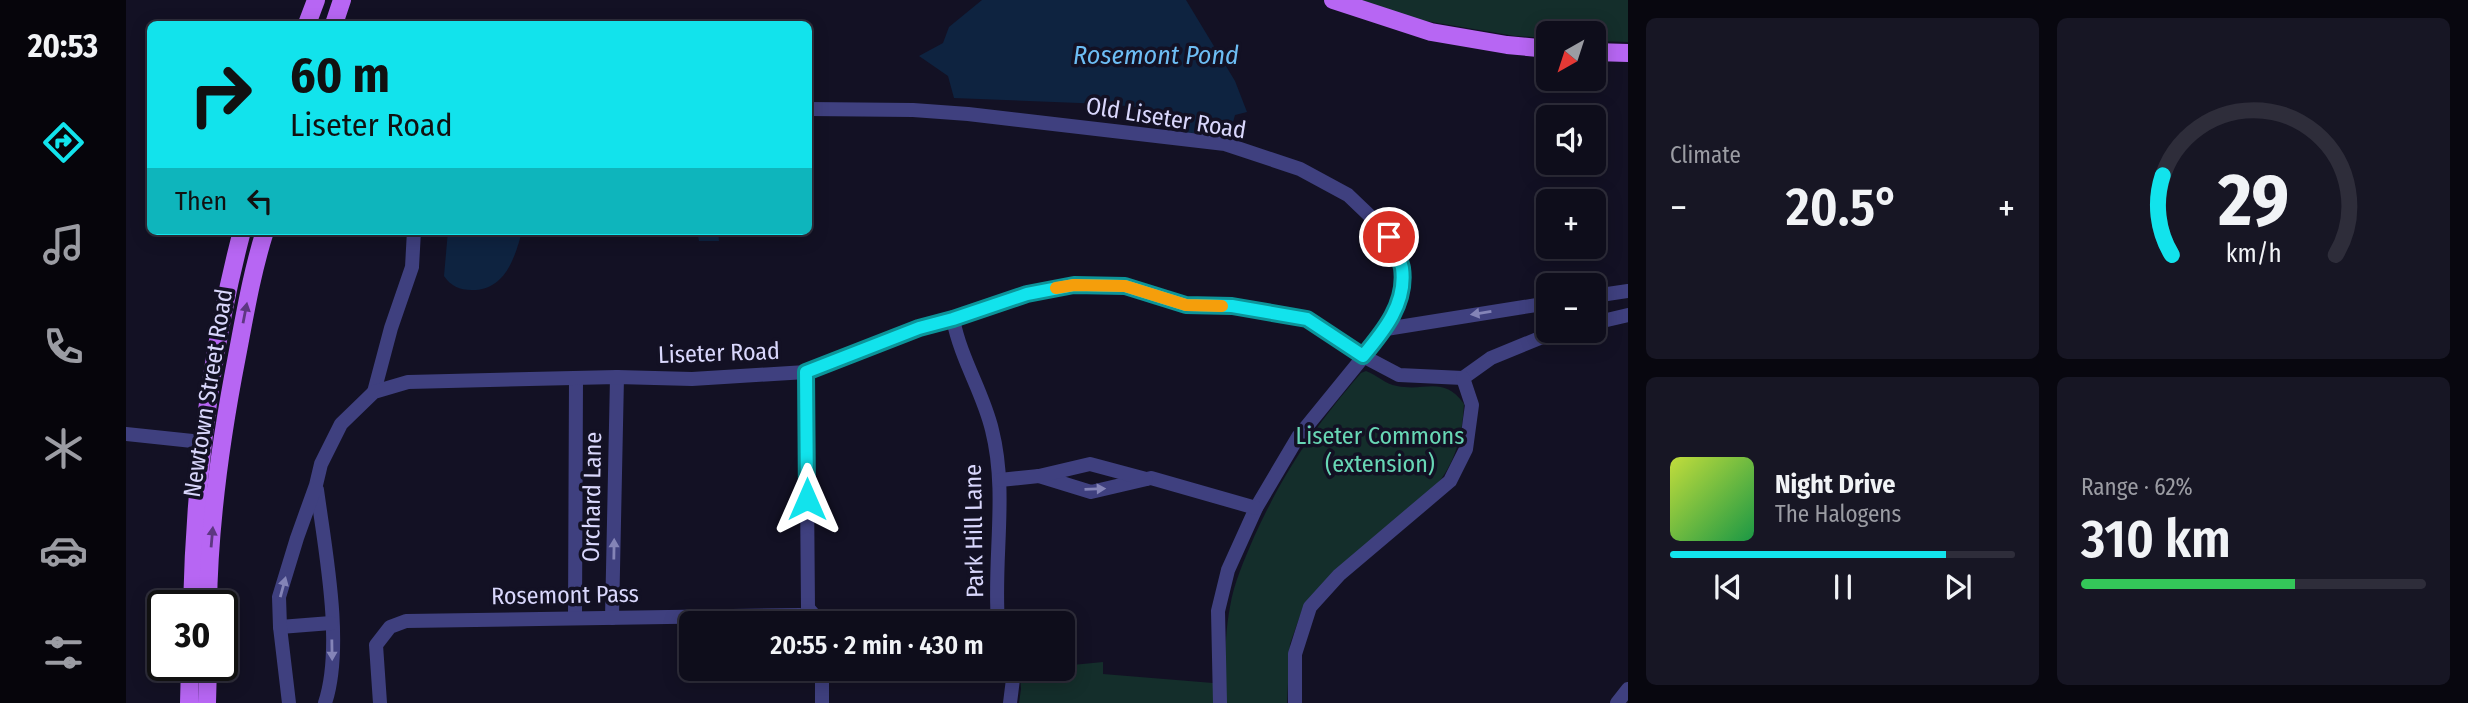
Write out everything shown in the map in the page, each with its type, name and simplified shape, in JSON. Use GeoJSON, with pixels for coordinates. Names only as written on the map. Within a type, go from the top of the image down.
{"type":"FeatureCollection","features":[{"type":"Feature","properties":{"kind":"main road"},"geometry":{"type":"LineString","coordinates":[[308,21],[316,0]]}},
{"type":"Feature","properties":{"kind":"main road"},"geometry":{"type":"LineString","coordinates":[[335,21],[342,0]]}},
{"type":"Feature","properties":{"kind":"main road"},"geometry":{"type":"LineString","coordinates":[[1333,0],[1431,32],[1536,48]]}},
{"type":"Feature","properties":{"kind":"main road"},"geometry":{"type":"LineString","coordinates":[[1606,52],[1628,52]]}},
{"type":"Feature","properties":{"kind":"main road","name":"Newtown Street Road"},"geometry":{"type":"LineString","coordinates":[[193,590],[202,442],[241,235]]}},
{"type":"Feature","properties":{"kind":"main road","name":"Newtown Street Road"},"geometry":{"type":"LineString","coordinates":[[208,590],[222,432],[254,267],[264,235]]}},
{"type":"Feature","properties":{"kind":"main road"},"geometry":{"type":"LineString","coordinates":[[189,703],[190,681]]}},
{"type":"Feature","properties":{"kind":"main road"},"geometry":{"type":"LineString","coordinates":[[207,703],[208,681]]}},
{"type":"Feature","properties":{"kind":"street","name":"Old Liseter Road"},"geometry":{"type":"LineString","coordinates":[[812,109],[913,110],[968,114],[1225,144],[1300,169],[1348,195],[1389,237],[1402,267],[1401,299],[1386,330],[1298,437],[1256,508],[1227,570],[1218,611],[1220,703]]}},
{"type":"Feature","properties":{"kind":"street"},"geometry":{"type":"LineString","coordinates":[[374,392],[391,328],[412,267],[414,235]]}},
{"type":"Feature","properties":{"kind":"street","name":"Liseter Road"},"geometry":{"type":"LineString","coordinates":[[289,703],[279,597],[321,464],[341,424],[374,392],[408,382],[617,377],[692,379],[806,372],[919,328],[1027,294],[1074,285],[1125,286],[1186,305],[1232,306],[1307,319],[1399,376],[1463,378]]}},
{"type":"Feature","properties":{"kind":"street"},"geometry":{"type":"LineString","coordinates":[[1606,294],[1628,291]]}},
{"type":"Feature","properties":{"kind":"street"},"geometry":{"type":"LineString","coordinates":[[1386,330],[1536,305]]}},
{"type":"Feature","properties":{"kind":"street"},"geometry":{"type":"LineString","coordinates":[[1606,320],[1628,315]]}},
{"type":"Feature","properties":{"kind":"street","name":"Park Hill Lane"},"geometry":{"type":"LineString","coordinates":[[953,319],[958,344],[992,429],[1000,480],[998,611]]}},
{"type":"Feature","properties":{"kind":"street"},"geometry":{"type":"LineString","coordinates":[[1295,703],[1295,654],[1310,607],[1339,575],[1450,481],[1466,449],[1472,405],[1463,378],[1491,358],[1536,340]]}},
{"type":"Feature","properties":{"kind":"street"},"geometry":{"type":"LineString","coordinates":[[806,372],[808,608],[811,611]]}},
{"type":"Feature","properties":{"kind":"street","name":"Orchard Lane"},"geometry":{"type":"LineString","coordinates":[[612,618],[617,377]]}},
{"type":"Feature","properties":{"kind":"street","name":"Orchard Lane"},"geometry":{"type":"LineString","coordinates":[[575,618],[576,379]]}},
{"type":"Feature","properties":{"kind":"street"},"geometry":{"type":"LineString","coordinates":[[126,434],[202,442]]}},
{"type":"Feature","properties":{"kind":"street"},"geometry":{"type":"LineString","coordinates":[[1000,480],[1039,476],[1090,464],[1256,508]]}},
{"type":"Feature","properties":{"kind":"street"},"geometry":{"type":"LineString","coordinates":[[1039,476],[1091,492],[1150,479]]}},
{"type":"Feature","properties":{"kind":"street","name":"Liseter Road"},"geometry":{"type":"LineString","coordinates":[[316,485],[329,581],[333,655],[330,687],[325,703]]}},
{"type":"Feature","properties":{"kind":"street","name":"Rosemont Pass"},"geometry":{"type":"LineString","coordinates":[[380,703],[376,645],[390,627],[406,621],[679,617]]}},
{"type":"Feature","properties":{"kind":"street"},"geometry":{"type":"LineString","coordinates":[[280,627],[331,623]]}},
{"type":"Feature","properties":{"kind":"street"},"geometry":{"type":"LineString","coordinates":[[822,681],[822,703]]}},
{"type":"Feature","properties":{"kind":"street"},"geometry":{"type":"LineString","coordinates":[[1010,703],[1013,681]]}},
{"type":"Feature","properties":{"kind":"street"},"geometry":{"type":"LineString","coordinates":[[1616,703],[1628,689]]}},
{"type":"Feature","properties":{"kind":"green space"},"geometry":{"type":"Polygon","coordinates":[[[1353,0],[1628,0],[1628,42],[1606,41],[1606,21],[1536,21],[1536,37],[1408,18],[1353,0]]]}},
{"type":"Feature","properties":{"kind":"green space","name":"Liseter Commons (extension)"},"geometry":{"type":"Polygon","coordinates":[[[1366,371],[1393,385],[1441,387],[1456,395],[1464,404],[1462,428],[1453,459],[1434,489],[1302,610],[1290,644],[1287,703],[1226,703],[1225,655],[1228,619],[1234,589],[1247,555],[1276,492],[1301,451],[1344,393],[1361,373],[1366,371]]]}},
{"type":"Feature","properties":{"kind":"green space"},"geometry":{"type":"Polygon","coordinates":[[[1103,662],[1103,674],[1213,683],[1214,703],[1019,703],[1020,681],[1075,681],[1075,665],[1103,662]]]}},
{"type":"Feature","properties":{"kind":"water","name":"Rosemont Pond"},"geometry":{"type":"Polygon","coordinates":[[[982,0],[1186,0],[1235,81],[1247,112],[1235,115],[1230,133],[1187,133],[1171,118],[1147,108],[954,98],[948,76],[919,56],[943,43],[949,27],[982,0]]]}},
{"type":"Feature","properties":{"kind":"water"},"geometry":{"type":"Polygon","coordinates":[[[448,235],[521,235],[507,271],[493,285],[483,289],[463,289],[456,287],[444,276],[448,235]]]}},
{"type":"Feature","properties":{"kind":"water"},"geometry":{"type":"Polygon","coordinates":[[[698,235],[718,235],[719,241],[699,241],[698,235]]]}},
{"type":"Feature","properties":{"kind":"slow traffic"},"geometry":{"type":"LineString","coordinates":[[1056,288],[1074,285],[1125,286],[1186,305],[1222,306]]}},
{"type":"Feature","properties":{"kind":"route"},"geometry":{"type":"LineString","coordinates":[[807,499],[806,372],[919,328],[1027,294],[1074,285],[1125,286],[1186,305],[1232,306],[1307,319],[1363,356],[1386,330],[1401,299],[1402,267],[1389,237]]}}]}
